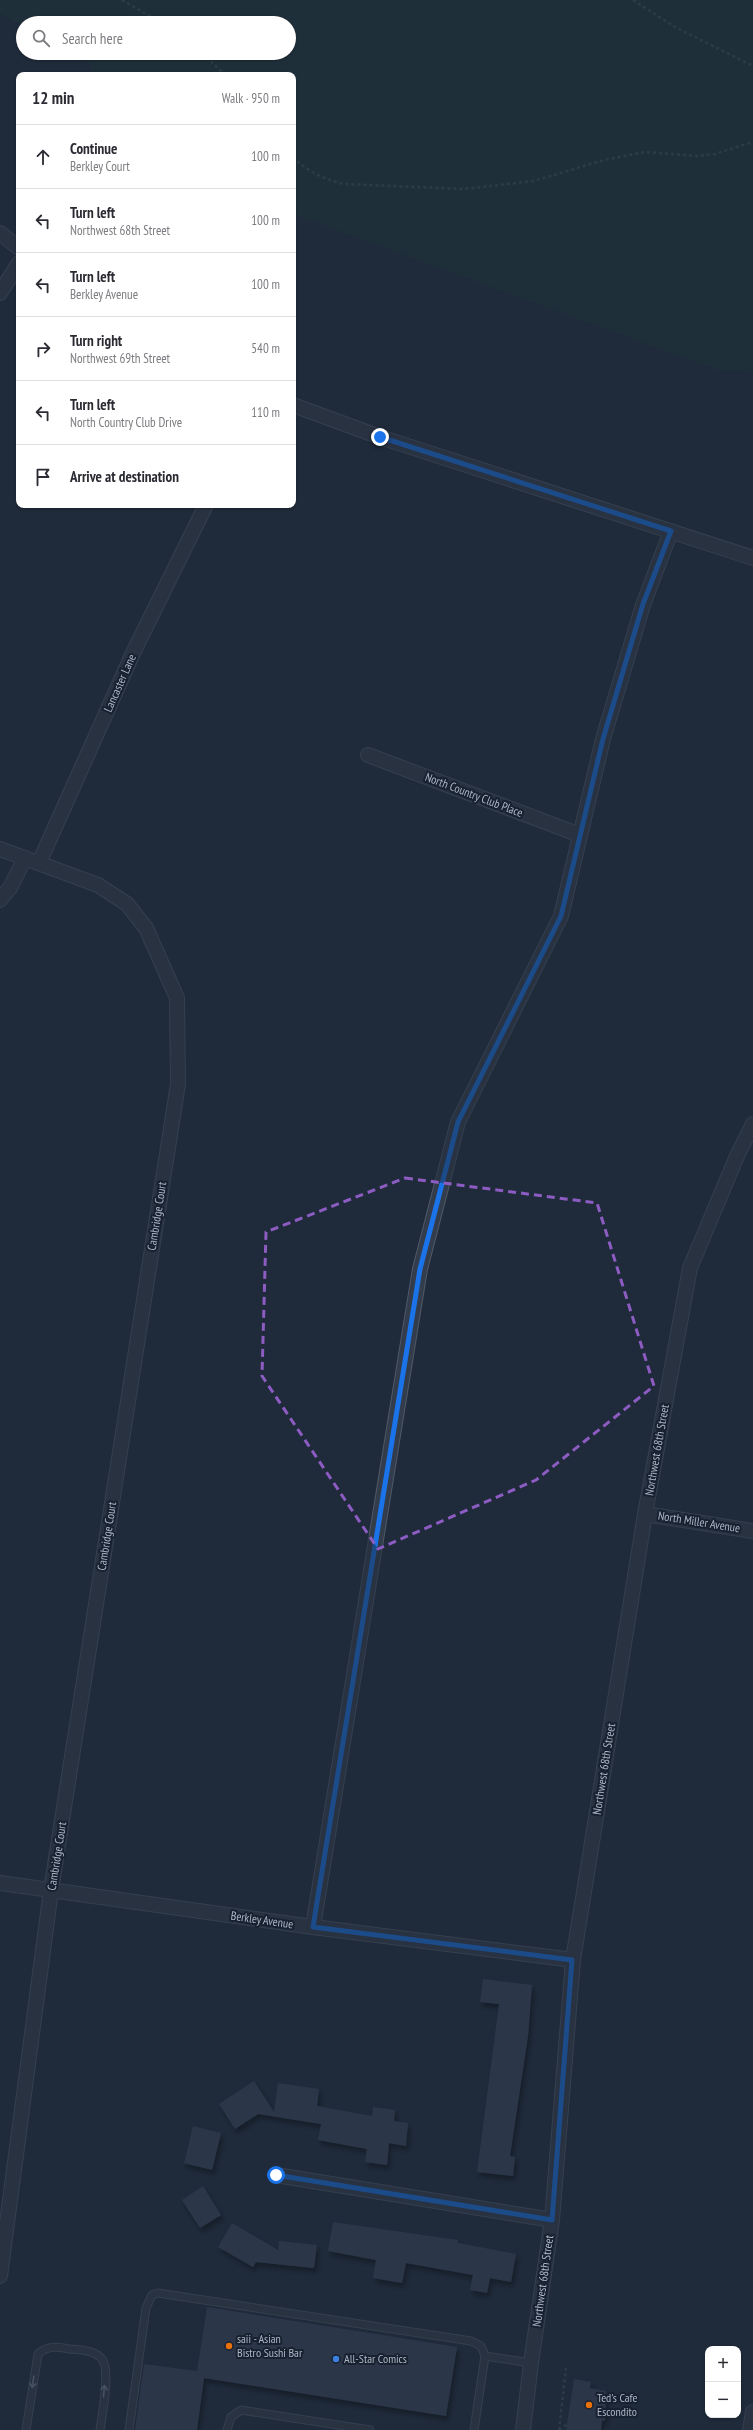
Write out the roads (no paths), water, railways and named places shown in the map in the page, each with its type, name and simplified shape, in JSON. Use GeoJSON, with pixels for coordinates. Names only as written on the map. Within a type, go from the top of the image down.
{"type":"FeatureCollection","features":[{"type":"Feature","properties":{"kind":"street"},"geometry":{"type":"LineString","coordinates":[[0,233],[16,246]]}},
{"type":"Feature","properties":{"kind":"street"},"geometry":{"type":"LineString","coordinates":[[0,293],[16,267]]}},
{"type":"Feature","properties":{"kind":"street"},"geometry":{"type":"LineString","coordinates":[[296,406],[380,437],[753,558]]}},
{"type":"Feature","properties":{"kind":"street","name":"Lancaster Lane"},"geometry":{"type":"LineString","coordinates":[[39,862],[133,653],[205,508]]}},
{"type":"Feature","properties":{"kind":"street"},"geometry":{"type":"LineString","coordinates":[[313,1927],[420,1269],[458,1122],[561,916],[603,739],[643,604],[671,531]]}},
{"type":"Feature","properties":{"kind":"street","name":"North Country Club Place"},"geometry":{"type":"LineString","coordinates":[[368,756],[580,835]]}},
{"type":"Feature","properties":{"kind":"street","name":"Cambridge Court"},"geometry":{"type":"LineString","coordinates":[[0,849],[39,862],[98,885],[128,904],[146,928],[177,998],[178,1084],[51,1890],[0,2276]]}},
{"type":"Feature","properties":{"kind":"street"},"geometry":{"type":"LineString","coordinates":[[0,900],[10,888],[24,858]]}},
{"type":"Feature","properties":{"kind":"street","name":"Northwest 68th Street"},"geometry":{"type":"LineString","coordinates":[[523,2430],[531,2363],[552,2220],[572,1960],[645,1514],[690,1268],[737,1156],[753,1124]]}},
{"type":"Feature","properties":{"kind":"street","name":"North Miller Avenue"},"geometry":{"type":"LineString","coordinates":[[645,1514],[753,1531]]}},
{"type":"Feature","properties":{"kind":"street","name":"Berkley Avenue"},"geometry":{"type":"LineString","coordinates":[[0,1883],[313,1927],[572,1960]]}},
{"type":"Feature","properties":{"kind":"street"},"geometry":{"type":"LineString","coordinates":[[276,2175],[552,2220]]}},
{"type":"Feature","properties":{"kind":"street"},"geometry":{"type":"LineString","coordinates":[[750,2430],[753,2412]]}},
{"type":"Feature","properties":{"kind":"lane"},"geometry":{"type":"LineString","coordinates":[[129,2430],[146,2308],[152,2295],[158,2293],[471,2341],[481,2346],[485,2356],[474,2430]]}},
{"type":"Feature","properties":{"kind":"lane"},"geometry":{"type":"LineString","coordinates":[[26,2430],[38,2354],[44,2348],[55,2347],[94,2353],[102,2359],[106,2370],[100,2430]]}},
{"type":"Feature","properties":{"kind":"lane"},"geometry":{"type":"LineString","coordinates":[[485,2356],[531,2363]]}},
{"type":"Feature","properties":{"kind":"lane"},"geometry":{"type":"LineString","coordinates":[[227,2430],[231,2417],[241,2410],[326,2426],[370,2430]]}},
{"type":"Feature","properties":{"kind":"place","name":"saii - Asian Bistro Sushi Bar"},"geometry":{"type":"Point","coordinates":[229,2346]}},
{"type":"Feature","properties":{"kind":"place","name":"All-Star Comics"},"geometry":{"type":"Point","coordinates":[336,2359]}},
{"type":"Feature","properties":{"kind":"place","name":"Ted's Cafe Escondito"},"geometry":{"type":"Point","coordinates":[589,2405]}}]}
